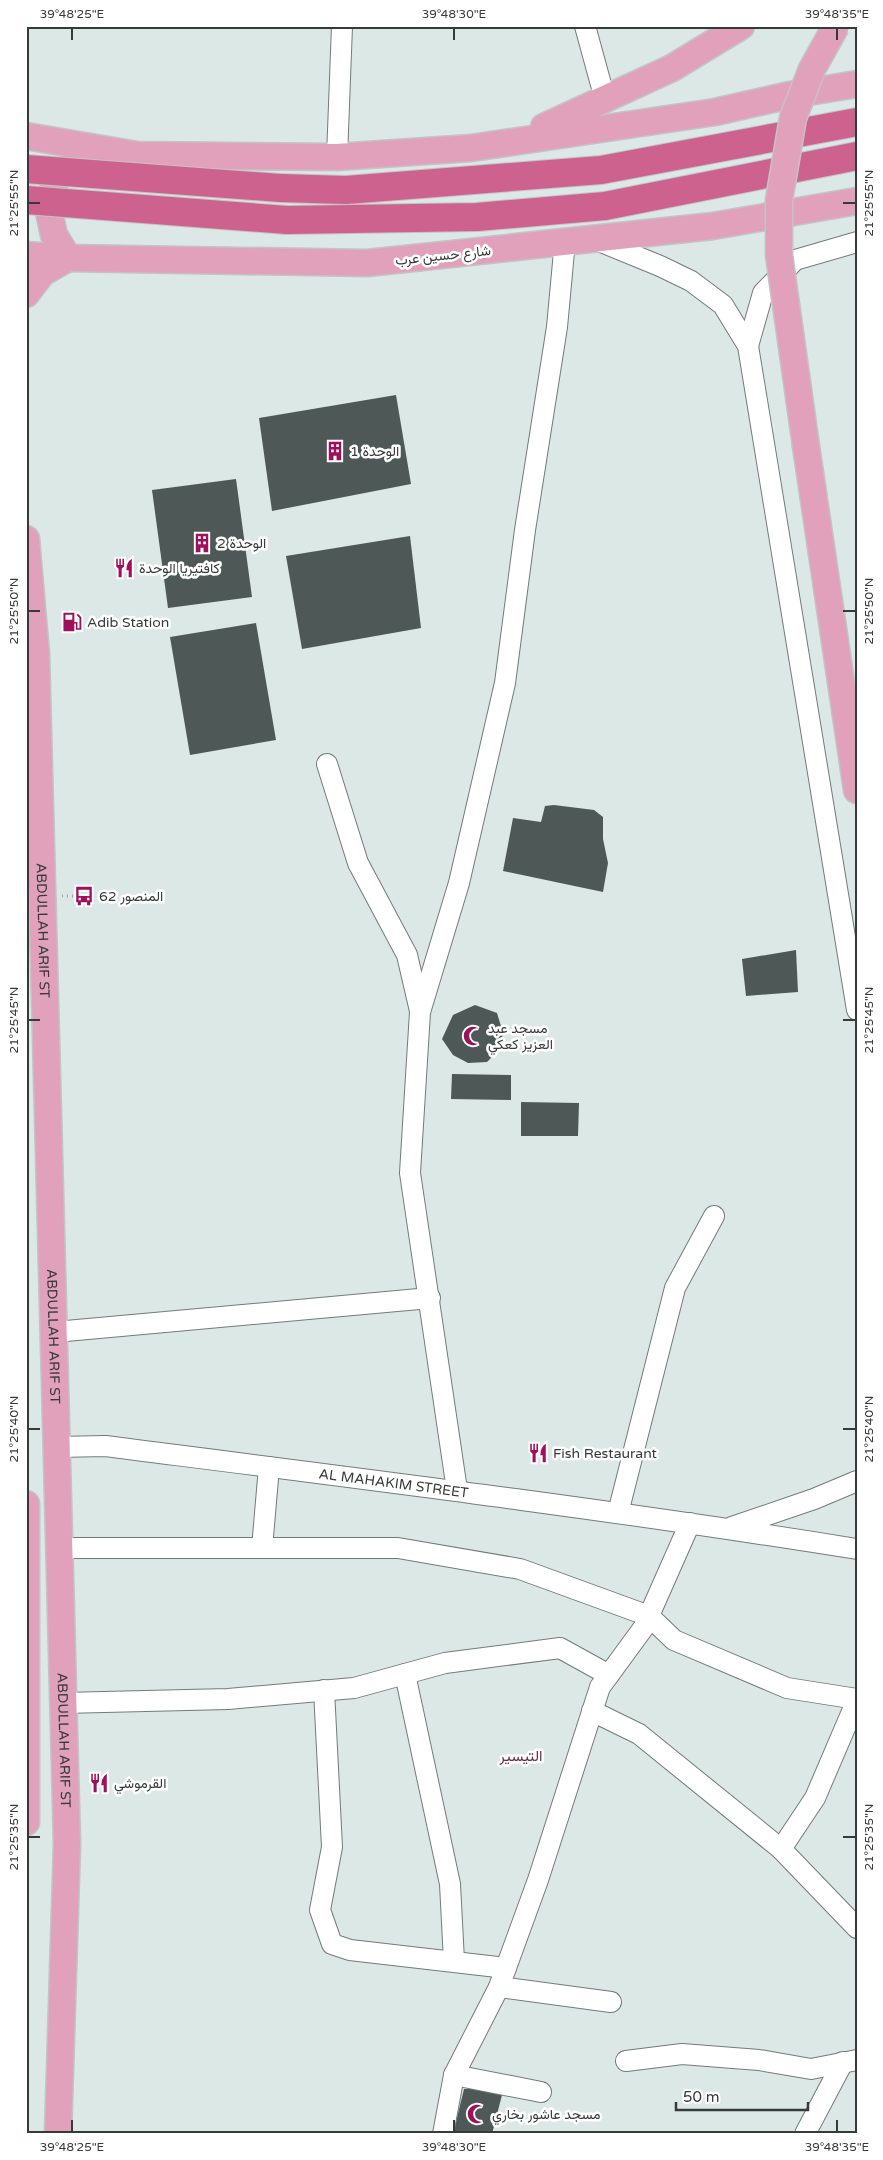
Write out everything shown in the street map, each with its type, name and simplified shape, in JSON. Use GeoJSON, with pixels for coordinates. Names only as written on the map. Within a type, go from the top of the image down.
{"type":"FeatureCollection","features":[{"type":"Feature","properties":{"kind":"highway"},"geometry":{"type":"LineString","coordinates":[[26,169],[280,188],[346,190],[601,170],[857,122]]}},
{"type":"Feature","properties":{"kind":"highway"},"geometry":{"type":"LineString","coordinates":[[26,200],[287,220],[477,217],[605,206],[857,156]]}},
{"type":"Feature","properties":{"kind":"main road"},"geometry":{"type":"LineString","coordinates":[[516,141],[672,68],[741,26]]}},
{"type":"Feature","properties":{"kind":"main road"},"geometry":{"type":"LineString","coordinates":[[836,26],[812,69],[793,118],[779,200],[780,255],[857,790]]}},
{"type":"Feature","properties":{"kind":"main road"},"geometry":{"type":"LineString","coordinates":[[26,294],[42,273],[68,258],[54,235],[48,207],[56,178],[68,168],[98,158],[137,154],[337,157],[471,148],[715,112],[790,95],[857,84]]}},
{"type":"Feature","properties":{"kind":"main road"},"geometry":{"type":"LineString","coordinates":[[32,135],[137,154]]}},
{"type":"Feature","properties":{"kind":"main road","name":"شارع حسين عرب"},"geometry":{"type":"LineString","coordinates":[[26,255],[68,258],[367,263],[713,226],[857,201]]}},
{"type":"Feature","properties":{"kind":"main road","name":"ABDULLAH ARIF ST"},"geometry":{"type":"LineString","coordinates":[[26,540],[36,664],[64,1703],[66,1844],[58,2134]]}},
{"type":"Feature","properties":{"kind":"main road"},"geometry":{"type":"LineString","coordinates":[[26,1504],[26,1822]]}},
{"type":"Feature","properties":{"kind":"main road"},"geometry":{"type":"LineString","coordinates":[[27,1534],[60,1540]]}},
{"type":"Feature","properties":{"kind":"street"},"geometry":{"type":"LineString","coordinates":[[337,157],[342,26]]}},
{"type":"Feature","properties":{"kind":"street"},"geometry":{"type":"LineString","coordinates":[[584,26],[605,99]]}},
{"type":"Feature","properties":{"kind":"street"},"geometry":{"type":"LineString","coordinates":[[592,238],[691,281],[723,306],[748,346],[857,1010]]}},
{"type":"Feature","properties":{"kind":"street"},"geometry":{"type":"LineString","coordinates":[[457,1490],[410,1173],[420,1012],[458,883],[504,683],[525,530],[557,327],[565,241]]}},
{"type":"Feature","properties":{"kind":"street"},"geometry":{"type":"LineString","coordinates":[[748,346],[763,292],[795,260],[857,242]]}},
{"type":"Feature","properties":{"kind":"street"},"geometry":{"type":"LineString","coordinates":[[327,764],[358,863],[407,955],[420,1012]]}},
{"type":"Feature","properties":{"kind":"street"},"geometry":{"type":"LineString","coordinates":[[618,1513],[674,1288],[714,1216]]}},
{"type":"Feature","properties":{"kind":"street"},"geometry":{"type":"LineString","coordinates":[[55,1332],[430,1298]]}},
{"type":"Feature","properties":{"kind":"street","name":"AL MAHAKIM STREET"},"geometry":{"type":"LineString","coordinates":[[57,1447],[105,1446],[457,1490],[857,1549]]}},
{"type":"Feature","properties":{"kind":"street"},"geometry":{"type":"LineString","coordinates":[[262,1548],[269,1467]]}},
{"type":"Feature","properties":{"kind":"street"},"geometry":{"type":"LineString","coordinates":[[729,1529],[814,1499],[857,1481]]}},
{"type":"Feature","properties":{"kind":"street"},"geometry":{"type":"LineString","coordinates":[[443,2134],[454,2075],[499,1987],[538,1880],[600,1688],[644,1627],[690,1523]]}},
{"type":"Feature","properties":{"kind":"street"},"geometry":{"type":"LineString","coordinates":[[60,1540],[262,1548],[398,1548],[520,1569],[649,1616],[674,1640],[787,1688],[857,1699],[815,1798],[781,1849]]}},
{"type":"Feature","properties":{"kind":"street"},"geometry":{"type":"LineString","coordinates":[[64,1703],[228,1699],[354,1688],[445,1663],[560,1648],[610,1674]]}},
{"type":"Feature","properties":{"kind":"street"},"geometry":{"type":"LineString","coordinates":[[405,1674],[450,1884],[454,1961]]}},
{"type":"Feature","properties":{"kind":"street"},"geometry":{"type":"LineString","coordinates":[[324,1690],[332,1847],[320,1910],[332,1944],[350,1950],[506,1968]]}},
{"type":"Feature","properties":{"kind":"street"},"geometry":{"type":"LineString","coordinates":[[592,1711],[639,1734],[781,1849],[857,1928]]}},
{"type":"Feature","properties":{"kind":"street"},"geometry":{"type":"LineString","coordinates":[[499,1987],[611,2002]]}},
{"type":"Feature","properties":{"kind":"street"},"geometry":{"type":"LineString","coordinates":[[626,2061],[682,2054],[758,2060],[811,2069],[850,2061]]}},
{"type":"Feature","properties":{"kind":"street"},"geometry":{"type":"LineString","coordinates":[[805,2134],[850,2061]]}},
{"type":"Feature","properties":{"kind":"street"},"geometry":{"type":"LineString","coordinates":[[454,2075],[541,2092]]}},
{"type":"Feature","properties":{"kind":"building","name":"الوحدة 1"},"geometry":{"type":"Polygon","coordinates":[[[396,395],[411,484],[272,511],[259,418],[396,395]]]}},
{"type":"Feature","properties":{"kind":"building","name":"الوحدة 2"},"geometry":{"type":"Polygon","coordinates":[[[236,479],[252,597],[168,608],[152,490],[236,479]]]}},
{"type":"Feature","properties":{"kind":"building"},"geometry":{"type":"Polygon","coordinates":[[[410,536],[421,628],[302,649],[286,556],[410,536]]]}},
{"type":"Feature","properties":{"kind":"building"},"geometry":{"type":"Polygon","coordinates":[[[256,623],[276,740],[190,755],[170,637],[256,623]]]}},
{"type":"Feature","properties":{"kind":"building"},"geometry":{"type":"Polygon","coordinates":[[[554,805],[594,810],[603,817],[603,839],[608,863],[603,892],[503,871],[513,818],[541,822],[545,806],[554,805]]]}},
{"type":"Feature","properties":{"kind":"building"},"geometry":{"type":"Polygon","coordinates":[[[796,950],[798,992],[746,996],[742,959],[796,950]]]}},
{"type":"Feature","properties":{"kind":"building","name":"مسجد عبد العزيز كعكي"},"geometry":{"type":"Polygon","coordinates":[[[475,1005],[497,1013],[503,1033],[500,1049],[487,1062],[468,1063],[453,1055],[442,1039],[453,1015],[475,1005]]]}},
{"type":"Feature","properties":{"kind":"building"},"geometry":{"type":"Polygon","coordinates":[[[452,1074],[511,1075],[511,1100],[451,1099],[452,1074]]]}},
{"type":"Feature","properties":{"kind":"building"},"geometry":{"type":"Polygon","coordinates":[[[521,1102],[579,1103],[578,1136],[521,1136],[521,1102]]]}},
{"type":"Feature","properties":{"kind":"building","name":"مسجد عاشور بخاري"},"geometry":{"type":"Polygon","coordinates":[[[484,2086],[502,2095],[492,2134],[453,2134],[464,2089],[475,2089],[484,2086]]]}},
{"type":"Feature","properties":{"kind":"place","name":"الوحدة 1"},"geometry":{"type":"Point","coordinates":[335,451]}},
{"type":"Feature","properties":{"kind":"place","name":"الوحدة 2"},"geometry":{"type":"Point","coordinates":[202,543]}},
{"type":"Feature","properties":{"kind":"place","name":"كافتيريا الوحدة"},"geometry":{"type":"Point","coordinates":[124,568]}},
{"type":"Feature","properties":{"kind":"place","name":"Adib Station"},"geometry":{"type":"Point","coordinates":[72,622]}},
{"type":"Feature","properties":{"kind":"place","name":"المنصور 62"},"geometry":{"type":"Point","coordinates":[84,896]}},
{"type":"Feature","properties":{"kind":"place","name":"مسجد عبد العزيز كعكي"},"geometry":{"type":"Point","coordinates":[473,1036]}},
{"type":"Feature","properties":{"kind":"place","name":"Fish Restaurant"},"geometry":{"type":"Point","coordinates":[538,1453]}},
{"type":"Feature","properties":{"kind":"place","name":"القرموشي"},"geometry":{"type":"Point","coordinates":[99,1783]}},
{"type":"Feature","properties":{"kind":"place","name":"مسجد عاشور بخاري"},"geometry":{"type":"Point","coordinates":[477,2114]}},
{"type":"Feature","properties":{"kind":"district","name":"التيسير"},"geometry":{"type":"Point","coordinates":[521,1756]}}]}
